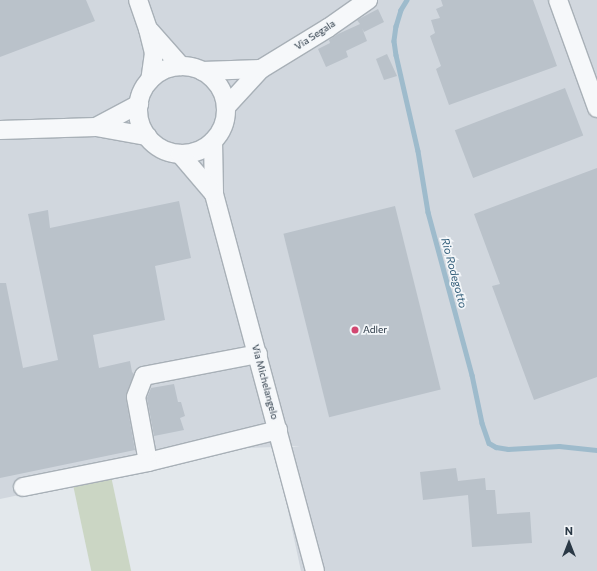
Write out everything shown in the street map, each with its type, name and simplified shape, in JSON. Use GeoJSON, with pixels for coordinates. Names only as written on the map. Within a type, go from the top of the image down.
{"type":"FeatureCollection","features":[{"type":"Feature","properties":{"kind":"street"},"geometry":{"type":"LineString","coordinates":[[138,0],[154,53],[150,80]]}},
{"type":"Feature","properties":{"kind":"street","name":"Via Segala"},"geometry":{"type":"LineString","coordinates":[[226,107],[261,68],[328,28],[368,0]]}},
{"type":"Feature","properties":{"kind":"street"},"geometry":{"type":"LineString","coordinates":[[558,0],[597,108]]}},
{"type":"Feature","properties":{"kind":"street"},"geometry":{"type":"LineString","coordinates":[[148,29],[181,66],[165,70],[150,80],[145,87],[139,104],[138,116],[147,136],[156,145],[167,151],[180,154]]}},
{"type":"Feature","properties":{"kind":"street","name":"Via Segala"},"geometry":{"type":"LineString","coordinates":[[181,66],[202,71],[261,68]]}},
{"type":"Feature","properties":{"kind":"street","name":"Via Segala"},"geometry":{"type":"LineString","coordinates":[[180,154],[192,153],[213,141],[221,131],[225,119],[226,107],[222,92],[214,80],[202,71]]}},
{"type":"Feature","properties":{"kind":"street"},"geometry":{"type":"LineString","coordinates":[[96,127],[139,104]]}},
{"type":"Feature","properties":{"kind":"street"},"geometry":{"type":"LineString","coordinates":[[0,130],[96,127],[147,136]]}},
{"type":"Feature","properties":{"kind":"street","name":"Via Michelangelo"},"geometry":{"type":"LineString","coordinates":[[213,141],[214,194],[315,571]]}},
{"type":"Feature","properties":{"kind":"street","name":"Via Michelangelo"},"geometry":{"type":"LineString","coordinates":[[180,154],[214,194]]}},
{"type":"Feature","properties":{"kind":"street"},"geometry":{"type":"LineString","coordinates":[[148,462],[136,397],[144,376],[258,354]]}},
{"type":"Feature","properties":{"kind":"street"},"geometry":{"type":"LineString","coordinates":[[23,487],[148,462],[278,430]]}},
{"type":"Feature","properties":{"kind":"shaded area"},"geometry":{"type":"Polygon","coordinates":[[[0,0],[597,0],[597,571],[301,571],[275,450],[300,446],[247,448],[0,499],[0,0]]]}},
{"type":"Feature","properties":{"kind":"green space"},"geometry":{"type":"Polygon","coordinates":[[[111,476],[131,571],[91,571],[73,484],[111,476]]]}},
{"type":"Feature","properties":{"kind":"building"},"geometry":{"type":"Polygon","coordinates":[[[0,0],[86,0],[95,21],[0,57],[0,0]]]}},
{"type":"Feature","properties":{"kind":"building"},"geometry":{"type":"Polygon","coordinates":[[[441,0],[533,0],[557,66],[449,105],[436,69],[441,66],[430,36],[435,33],[431,20],[440,18],[436,9],[443,6],[441,0]]]}},
{"type":"Feature","properties":{"kind":"building"},"geometry":{"type":"Polygon","coordinates":[[[378,9],[384,22],[364,32],[362,28],[367,41],[346,51],[348,57],[326,67],[318,49],[330,43],[329,40],[338,34],[360,24],[357,20],[378,9]]]}},
{"type":"Feature","properties":{"kind":"building"},"geometry":{"type":"Polygon","coordinates":[[[387,54],[397,76],[384,80],[376,59],[387,54]]]}},
{"type":"Feature","properties":{"kind":"building"},"geometry":{"type":"Polygon","coordinates":[[[565,88],[583,136],[473,178],[455,130],[565,88]]]}},
{"type":"Feature","properties":{"kind":"building"},"geometry":{"type":"Polygon","coordinates":[[[597,168],[597,377],[534,400],[492,286],[500,284],[474,214],[597,168]]]}},
{"type":"Feature","properties":{"kind":"building"},"geometry":{"type":"Polygon","coordinates":[[[179,201],[191,258],[155,266],[165,320],[93,335],[99,368],[130,361],[132,372],[134,374],[126,399],[135,450],[0,478],[0,283],[6,283],[23,368],[58,360],[28,214],[48,210],[50,228],[179,201]]]}},
{"type":"Feature","properties":{"kind":"building"},"geometry":{"type":"Polygon","coordinates":[[[395,206],[441,389],[329,417],[283,234],[395,206]]]}},
{"type":"Feature","properties":{"kind":"building"},"geometry":{"type":"Polygon","coordinates":[[[174,384],[178,402],[181,402],[185,416],[180,418],[184,430],[154,436],[147,398],[151,388],[174,384]]]}},
{"type":"Feature","properties":{"kind":"building"},"geometry":{"type":"Polygon","coordinates":[[[456,468],[458,481],[485,478],[486,490],[495,490],[497,514],[530,512],[532,543],[472,547],[468,495],[423,500],[420,472],[456,468]]]}},
{"type":"Feature","properties":{"kind":"waterway","name":"Rio Rodegotto"},"geometry":{"type":"LineString","coordinates":[[407,0],[401,10],[396,26],[394,41],[396,55],[418,151],[428,212],[472,375],[482,423],[489,443],[496,447],[508,449],[559,446],[597,450]]}},
{"type":"Feature","properties":{"kind":"place","name":"Adler"},"geometry":{"type":"Point","coordinates":[355,330]}}]}
